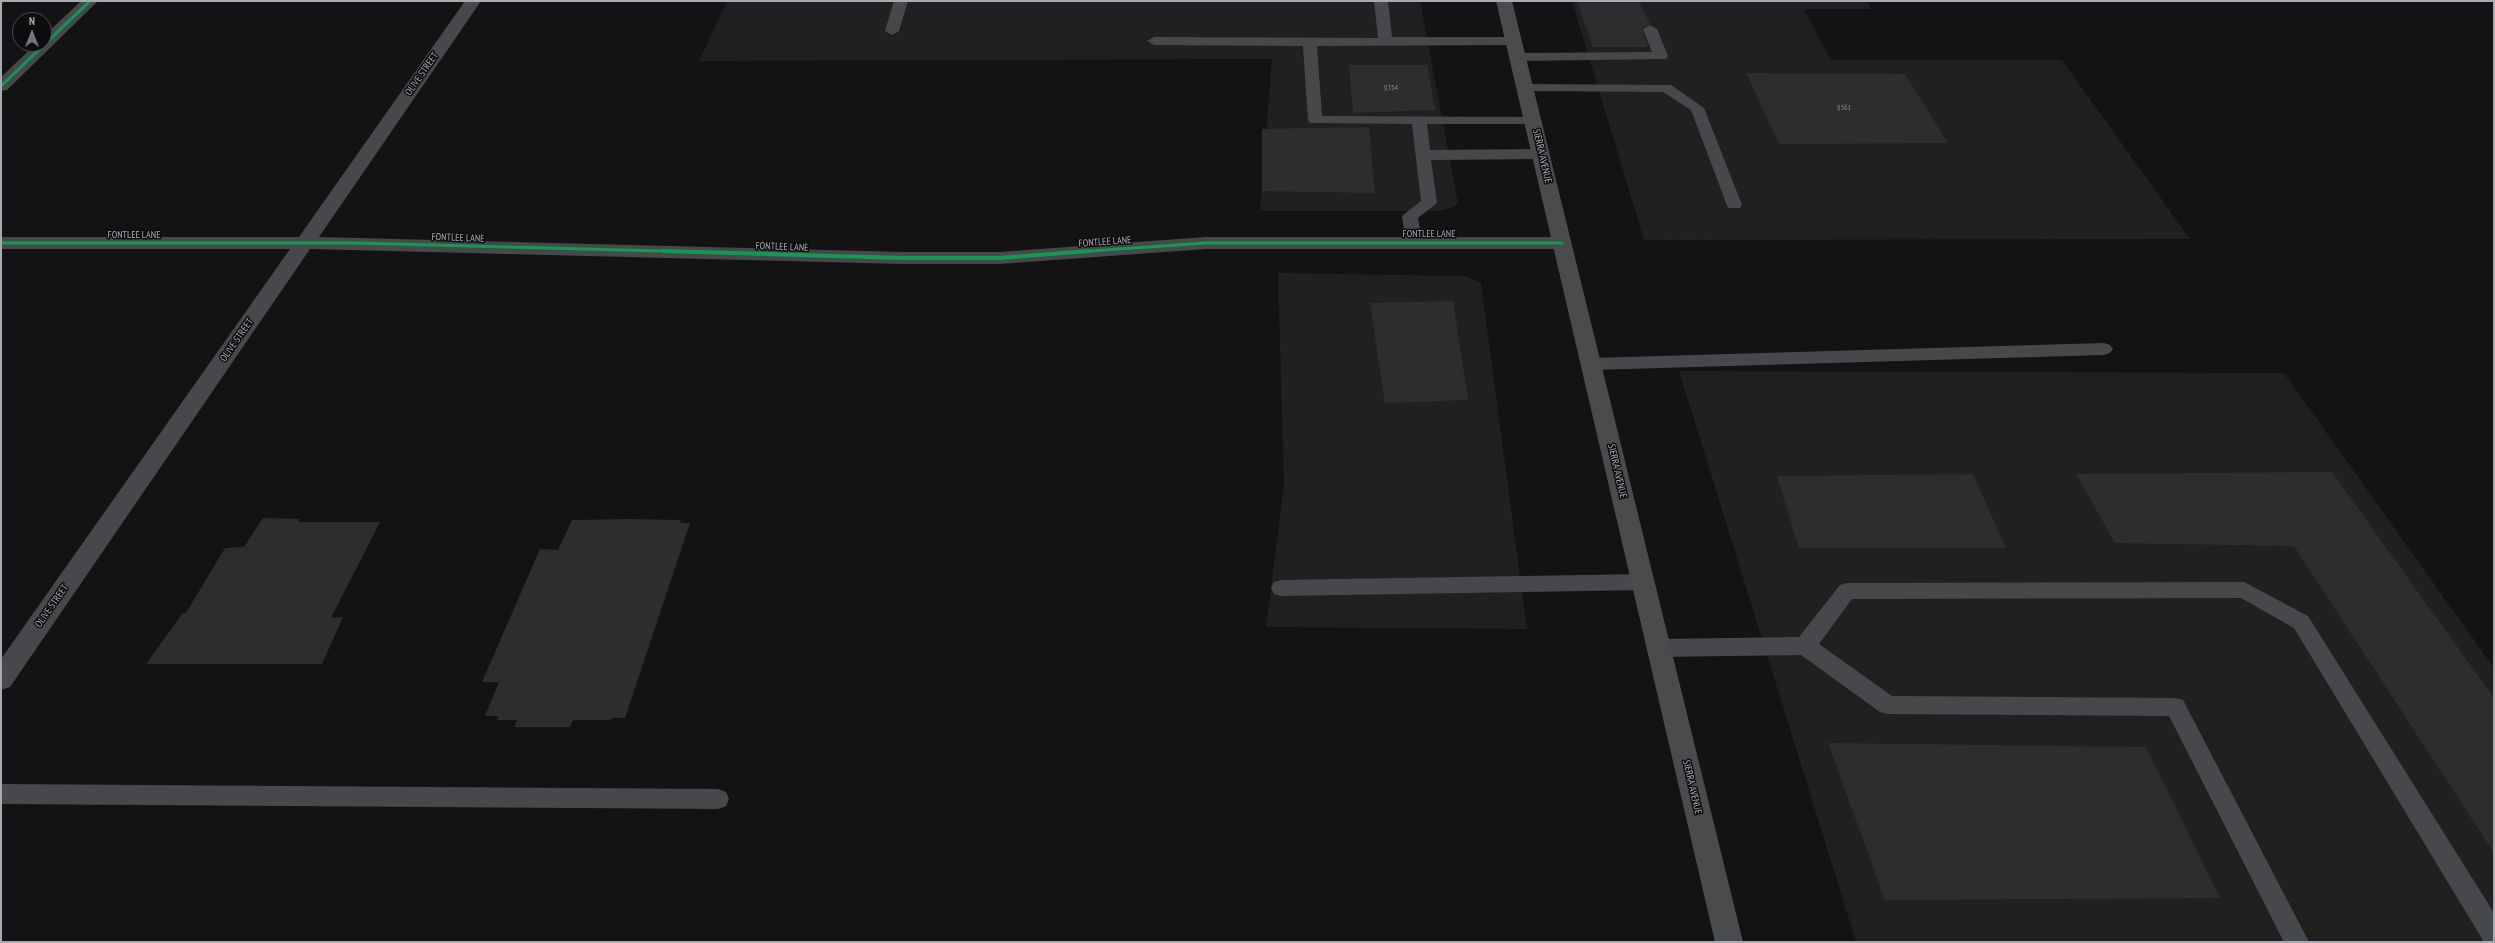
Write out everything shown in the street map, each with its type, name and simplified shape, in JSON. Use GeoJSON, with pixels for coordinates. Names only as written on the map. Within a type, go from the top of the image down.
{"type":"FeatureCollection","features":[{"type":"Feature","properties":{"kind":"main road","name":"SIERRA AVENUE"},"geometry":{"type":"LineString","coordinates":[[1504,1],[1729,942]]}},
{"type":"Feature","properties":{"kind":"street"},"geometry":{"type":"LineString","coordinates":[[1,86],[90,1]]}},
{"type":"Feature","properties":{"kind":"street","name":"OLIVE STREET"},"geometry":{"type":"LineString","coordinates":[[1,678],[473,1]]}},
{"type":"Feature","properties":{"kind":"street","name":"FONTLEE LANE"},"geometry":{"type":"LineString","coordinates":[[1,242],[304,243],[949,258],[999,258],[1206,243],[1562,243]]}},
{"type":"Feature","properties":{"kind":"lane"},"geometry":{"type":"LineString","coordinates":[[892,31],[901,1]]}},
{"type":"Feature","properties":{"kind":"lane"},"geometry":{"type":"LineString","coordinates":[[1381,1],[1385,41]]}},
{"type":"Feature","properties":{"kind":"lane"},"geometry":{"type":"LineString","coordinates":[[1154,41],[1385,41],[1660,56],[1650,29]]}},
{"type":"Feature","properties":{"kind":"lane"},"geometry":{"type":"LineString","coordinates":[[1310,42],[1315,120],[1533,121]]}},
{"type":"Feature","properties":{"kind":"lane"},"geometry":{"type":"LineString","coordinates":[[1525,88],[1666,88],[1697,108],[1734,205]]}},
{"type":"Feature","properties":{"kind":"lane"},"geometry":{"type":"LineString","coordinates":[[1414,242],[1410,216],[1429,203],[1419,120]]}},
{"type":"Feature","properties":{"kind":"lane"},"geometry":{"type":"LineString","coordinates":[[1424,155],[1541,154]]}},
{"type":"Feature","properties":{"kind":"lane"},"geometry":{"type":"LineString","coordinates":[[1592,364],[2104,349]]}},
{"type":"Feature","properties":{"kind":"lane"},"geometry":{"type":"LineString","coordinates":[[1281,588],[1644,582]]}},
{"type":"Feature","properties":{"kind":"lane"},"geometry":{"type":"LineString","coordinates":[[1804,646],[1847,591],[2244,590],[2301,622],[2494,935]]}},
{"type":"Feature","properties":{"kind":"lane"},"geometry":{"type":"LineString","coordinates":[[1659,648],[1804,646],[1888,705],[2175,707],[2297,942]]}},
{"type":"Feature","properties":{"kind":"lane"},"geometry":{"type":"LineString","coordinates":[[1,794],[718,798]]}},
{"type":"Feature","properties":{"kind":"shaded area"},"geometry":{"type":"Polygon","coordinates":[[[727,1],[1420,1],[1458,203],[1451,208],[1438,211],[1260,211],[1272,59],[699,61],[727,1]]]}},
{"type":"Feature","properties":{"kind":"shaded area"},"geometry":{"type":"Polygon","coordinates":[[[1572,1],[1867,1],[1871,9],[1804,9],[1831,60],[2062,60],[2190,239],[1644,240],[1572,1]]]}},
{"type":"Feature","properties":{"kind":"shaded area"},"geometry":{"type":"Polygon","coordinates":[[[1278,273],[1465,276],[1481,283],[1527,629],[1266,627],[1284,484],[1278,273]]]}},
{"type":"Feature","properties":{"kind":"shaded area"},"geometry":{"type":"Polygon","coordinates":[[[1679,371],[2284,373],[2494,668],[2494,942],[1856,942],[1679,371]]]}},
{"type":"Feature","properties":{"kind":"building"},"geometry":{"type":"Polygon","coordinates":[[[1577,1],[1639,1],[1650,24],[1642,28],[1648,47],[1593,47],[1577,1]]]}},
{"type":"Feature","properties":{"kind":"building"},"geometry":{"type":"Polygon","coordinates":[[[1349,65],[1427,65],[1435,110],[1353,113],[1349,65]]]}},
{"type":"Feature","properties":{"kind":"building"},"geometry":{"type":"Polygon","coordinates":[[[1746,73],[1905,74],[1948,143],[1779,144],[1746,73]]]}},
{"type":"Feature","properties":{"kind":"building"},"geometry":{"type":"Polygon","coordinates":[[[1369,127],[1375,193],[1262,191],[1262,129],[1369,127]]]}},
{"type":"Feature","properties":{"kind":"building"},"geometry":{"type":"Polygon","coordinates":[[[1453,301],[1468,400],[1385,403],[1370,303],[1453,301]]]}},
{"type":"Feature","properties":{"kind":"building"},"geometry":{"type":"Polygon","coordinates":[[[2332,472],[2494,698],[2494,853],[2294,546],[2115,543],[2076,474],[2332,472]]]}},
{"type":"Feature","properties":{"kind":"building"},"geometry":{"type":"Polygon","coordinates":[[[1973,474],[2006,548],[1799,548],[1777,476],[1973,474]]]}},
{"type":"Feature","properties":{"kind":"building"},"geometry":{"type":"Polygon","coordinates":[[[263,518],[299,519],[299,522],[380,522],[331,618],[343,617],[322,664],[146,664],[182,614],[186,613],[225,548],[244,547],[263,518]]]}},
{"type":"Feature","properties":{"kind":"building"},"geometry":{"type":"Polygon","coordinates":[[[572,520],[681,520],[680,523],[690,523],[625,718],[612,718],[611,720],[573,720],[570,727],[514,727],[517,720],[497,720],[499,716],[485,716],[499,682],[482,682],[540,549],[558,550],[572,520]]]}},
{"type":"Feature","properties":{"kind":"building"},"geometry":{"type":"Polygon","coordinates":[[[1828,743],[2146,747],[2220,898],[1885,900],[1828,743]]]}},
{"type":"Feature","properties":{"kind":"cycle path"},"geometry":{"type":"LineString","coordinates":[[1,86],[90,1]]}},
{"type":"Feature","properties":{"kind":"cycle path"},"geometry":{"type":"LineString","coordinates":[[1,243],[355,243],[904,258],[999,258],[1206,243],[1562,243]]}}]}
